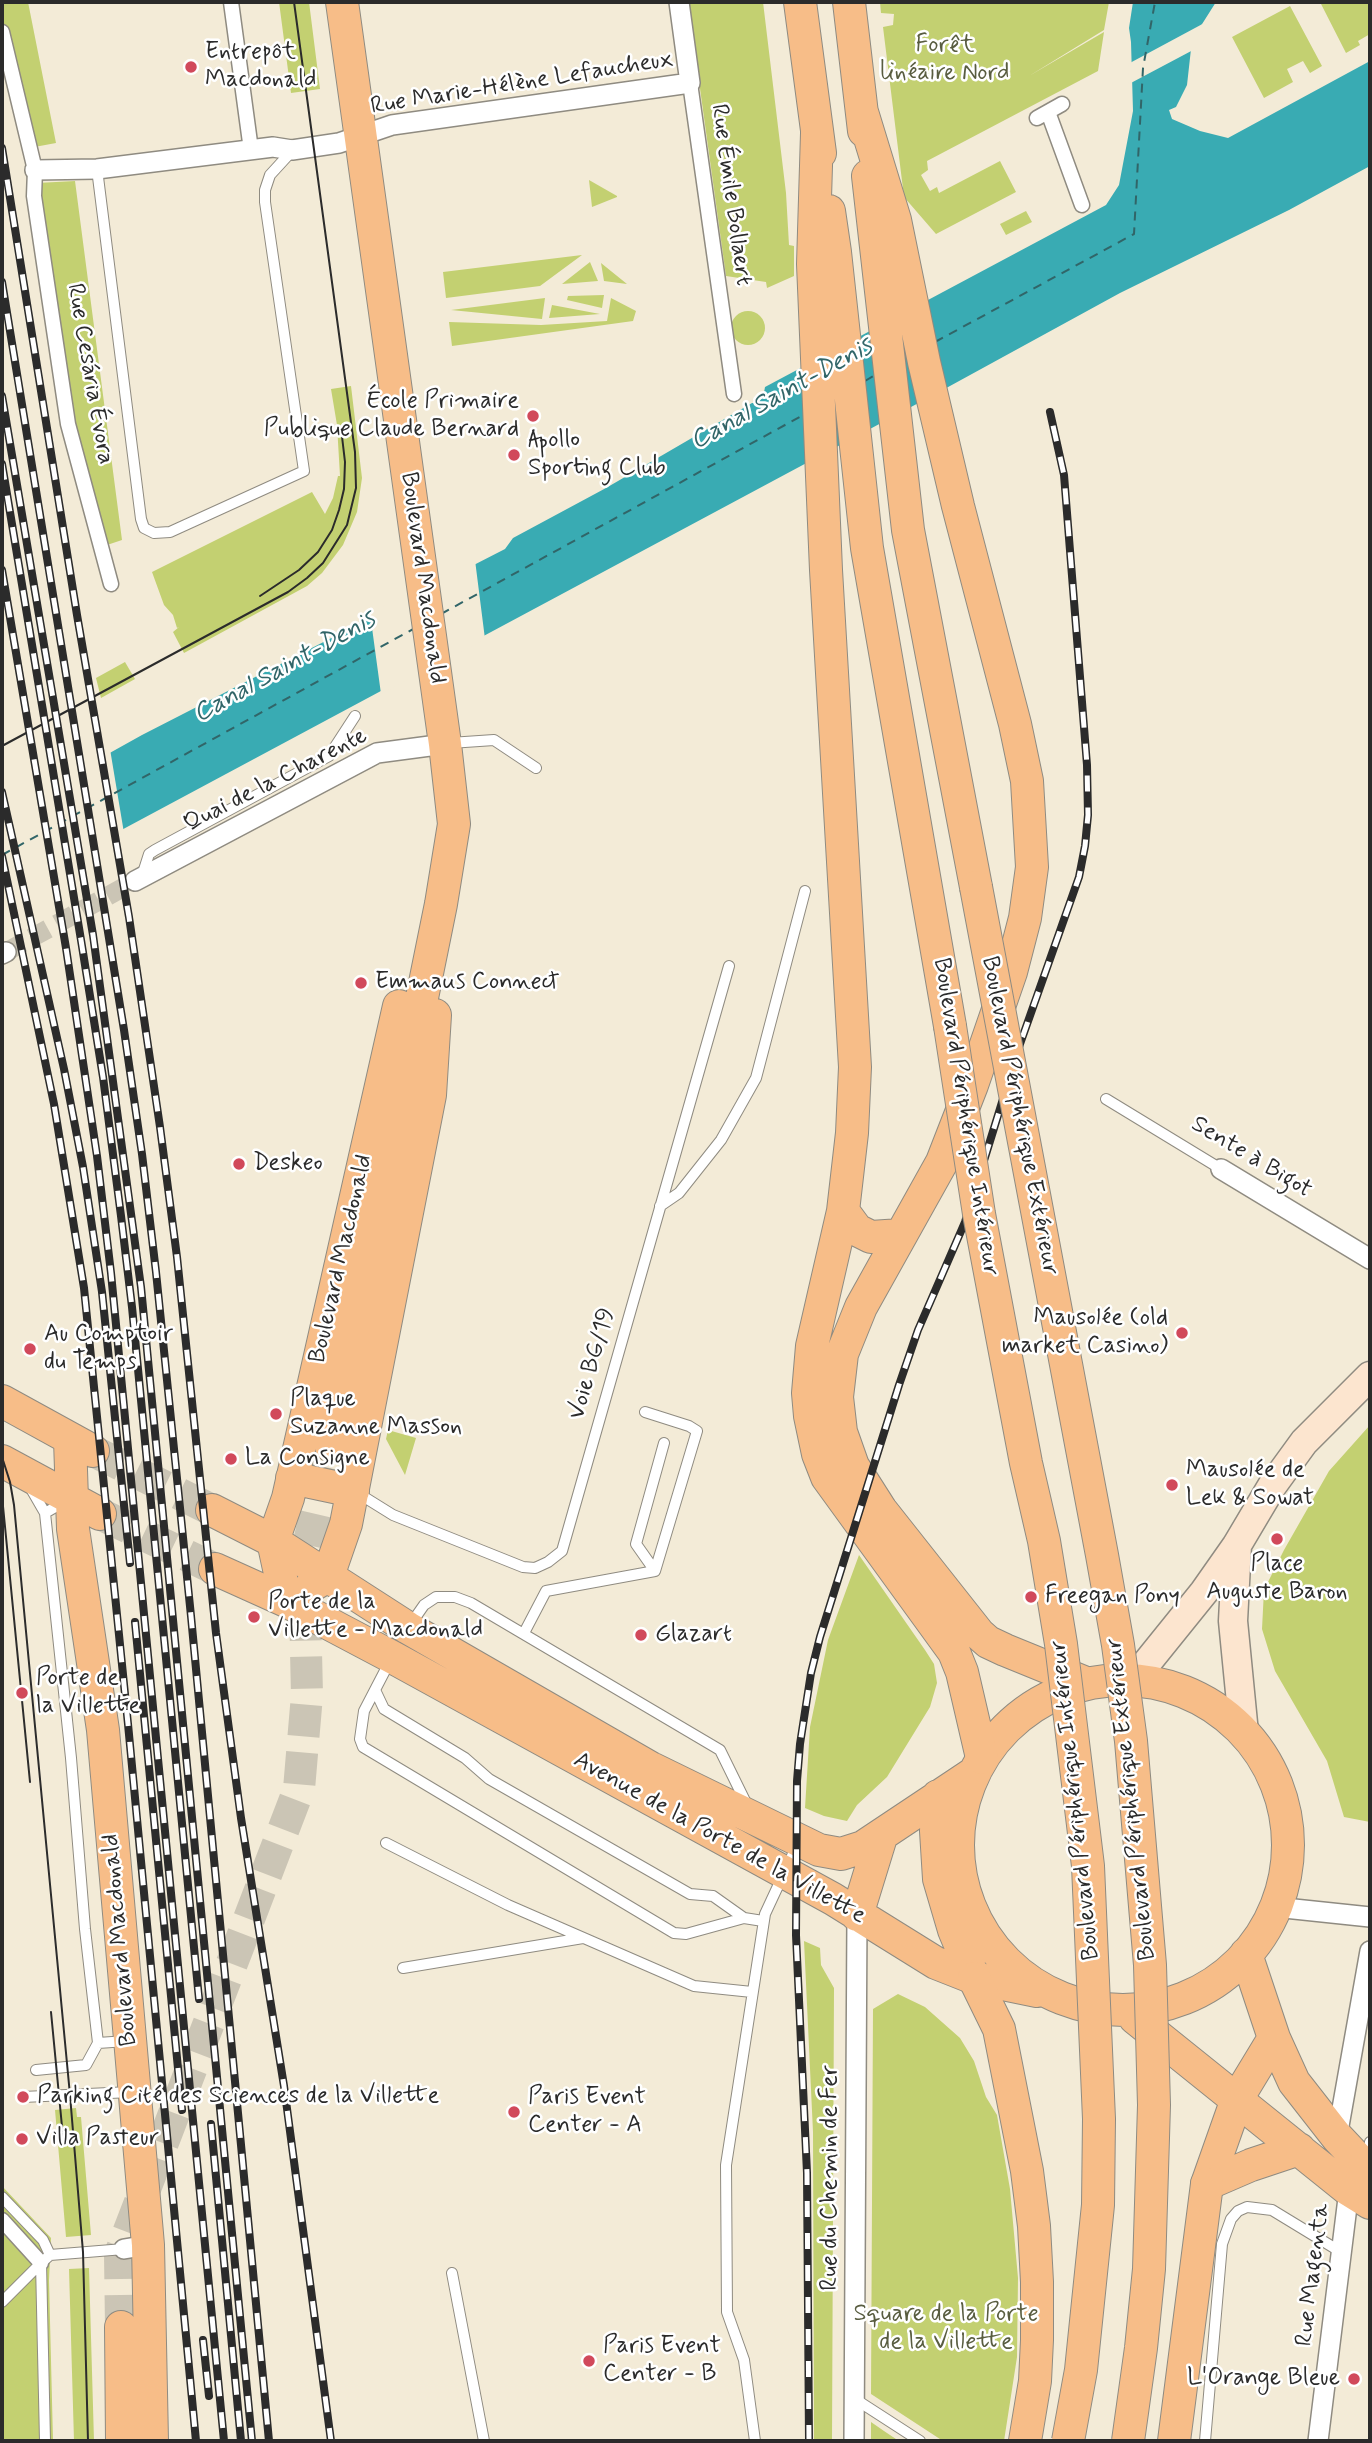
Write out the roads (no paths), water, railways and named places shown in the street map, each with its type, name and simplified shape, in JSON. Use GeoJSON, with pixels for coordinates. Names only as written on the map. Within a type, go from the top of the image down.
{"type":"FeatureCollection","features":[{"type":"Feature","properties":{"kind":"main road","name":"Boulevard Macdonald"},"geometry":{"type":"LineString","coordinates":[[331,1446],[441,904],[454,824],[342,2]]}},
{"type":"Feature","properties":{"kind":"main road"},"geometry":{"type":"LineString","coordinates":[[800,2],[817,133],[824,258],[825,570],[855,1067],[844,1211],[812,1346],[808,1393],[813,1432],[823,1468],[834,1489],[954,1651],[962,1672],[978,1766]]}},
{"type":"Feature","properties":{"kind":"main road","name":"Boulevard Périphérique Extérieur"},"geometry":{"type":"LineString","coordinates":[[849,2],[862,112],[884,226],[908,530],[1102,1555],[1131,1741],[1150,1965],[1154,2105],[1149,2269],[1128,2441]]}},
{"type":"Feature","properties":{"kind":"main road"},"geometry":{"type":"LineString","coordinates":[[884,226],[924,362],[958,506],[1015,723],[1027,780],[1032,867],[1025,918],[1011,972],[942,1162],[861,1307],[842,1354],[837,1396],[841,1432],[853,1466],[881,1510],[979,1634],[988,1642],[1086,1684]]}},
{"type":"Feature","properties":{"kind":"main road","name":"Boulevard Périphérique Intérieur"},"geometry":{"type":"LineString","coordinates":[[824,258],[867,548],[950,1026],[979,1214],[1044,1541],[1074,1737],[1088,1866],[1099,2119],[1098,2205],[1081,2370],[1068,2441]]}},
{"type":"Feature","properties":{"kind":"main road","name":"Boulevard Macdonald"},"geometry":{"type":"LineString","coordinates":[[273,1542],[286,1506],[407,971],[441,904]]}},
{"type":"Feature","properties":{"kind":"main road","name":"Boulevard Macdonald"},"geometry":{"type":"LineString","coordinates":[[328,1576],[343,1532],[353,1490],[430,1095],[441,904]]}},
{"type":"Feature","properties":{"kind":"main road"},"geometry":{"type":"LineString","coordinates":[[844,1211],[857,1230],[865,1235],[901,1235]]}},
{"type":"Feature","properties":{"kind":"main road"},"geometry":{"type":"LineString","coordinates":[[1133,1680],[1199,1598],[1304,1442],[1370,1376]]}},
{"type":"Feature","properties":{"kind":"main road","name":"Boulevard Macdonald"},"geometry":{"type":"LineString","coordinates":[[2,1401],[81,1446],[58,1506],[76,1557],[103,1730],[135,2091],[136,2247],[152,2441]]}},
{"type":"Feature","properties":{"kind":"main road"},"geometry":{"type":"LineString","coordinates":[[12,1466],[58,1506],[100,1514]]}},
{"type":"Feature","properties":{"kind":"main road"},"geometry":{"type":"LineString","coordinates":[[292,1478],[353,1490]]}},
{"type":"Feature","properties":{"kind":"main road","name":"Avenue de la Porte de la Villette"},"geometry":{"type":"LineString","coordinates":[[212,1510],[273,1542],[408,1628],[651,1768],[820,1850],[841,1854],[852,1852],[881,1837],[978,1766]]}},
{"type":"Feature","properties":{"kind":"main road"},"geometry":{"type":"LineString","coordinates":[[273,1542],[286,1601],[328,1576]]}},
{"type":"Feature","properties":{"kind":"main road"},"geometry":{"type":"LineString","coordinates":[[1237,1545],[1233,1621],[1244,1733]]}},
{"type":"Feature","properties":{"kind":"main road","name":"Avenue de la Porte de la Villette"},"geometry":{"type":"LineString","coordinates":[[215,1569],[286,1601],[391,1657],[784,1872],[936,1963],[974,1978],[1055,1995]]}},
{"type":"Feature","properties":{"kind":"main road"},"geometry":{"type":"LineString","coordinates":[[391,1657],[408,1628]]}},
{"type":"Feature","properties":{"kind":"main road"},"geometry":{"type":"LineString","coordinates":[[1133,1680],[1158,1683],[1194,1696],[1226,1716],[1244,1733],[1270,1772],[1285,1816],[1287,1862],[1275,1907],[1246,1954],[1217,1980],[1183,1998],[1144,2008],[1096,2008],[1055,1995],[1032,1983],[1002,1957],[979,1925],[961,1876],[959,1823],[965,1798],[978,1766],[997,1737],[1016,1718],[1061,1691],[1086,1684],[1133,1680]]}},
{"type":"Feature","properties":{"kind":"main road"},"geometry":{"type":"LineString","coordinates":[[938,1796],[936,1831],[939,1879],[954,1930],[999,2029],[1027,2171],[1038,2283],[1035,2381],[1027,2428]]}},
{"type":"Feature","properties":{"kind":"main road"},"geometry":{"type":"LineString","coordinates":[[857,1915],[881,1837]]}},
{"type":"Feature","properties":{"kind":"main road"},"geometry":{"type":"LineString","coordinates":[[1246,1954],[1275,2038],[1300,2092],[1358,2172]]}},
{"type":"Feature","properties":{"kind":"main road"},"geometry":{"type":"LineString","coordinates":[[1125,2010],[1299,2149],[1358,2172]]}},
{"type":"Feature","properties":{"kind":"main road"},"geometry":{"type":"LineString","coordinates":[[1174,2441],[1207,2184],[1237,2099],[1275,2038]]}},
{"type":"Feature","properties":{"kind":"main road"},"geometry":{"type":"LineString","coordinates":[[1207,2184],[1251,2165],[1299,2149]]}},
{"type":"Feature","properties":{"kind":"main road"},"geometry":{"type":"LineString","coordinates":[[121,2327],[122,2441]]}},
{"type":"Feature","properties":{"kind":"street"},"geometry":{"type":"LineString","coordinates":[[231,2],[251,150]]}},
{"type":"Feature","properties":{"kind":"street","name":"Rue Émile Bollaert"},"geometry":{"type":"LineString","coordinates":[[678,2],[734,394]]}},
{"type":"Feature","properties":{"kind":"street","name":"Rue Cesária Évora"},"geometry":{"type":"LineString","coordinates":[[2,32],[35,170],[34,196],[68,424],[111,584]]}},
{"type":"Feature","properties":{"kind":"street","name":"Rue Marie-Hélène Lefaucheux"},"geometry":{"type":"LineString","coordinates":[[361,134],[409,122],[690,83]]}},
{"type":"Feature","properties":{"kind":"street"},"geometry":{"type":"LineString","coordinates":[[1062,104],[1042,115],[1082,205]]}},
{"type":"Feature","properties":{"kind":"street"},"geometry":{"type":"LineString","coordinates":[[35,170],[97,169],[273,147],[292,150],[339,143],[361,134]]}},
{"type":"Feature","properties":{"kind":"street","name":"Quai de la Charente"},"geometry":{"type":"LineString","coordinates":[[139,879],[377,754],[445,744]]}},
{"type":"Feature","properties":{"kind":"street","name":"Sente à Bigot"},"geometry":{"type":"LineString","coordinates":[[1221,1168],[1370,1259]]}},
{"type":"Feature","properties":{"kind":"street"},"geometry":{"type":"LineString","coordinates":[[1275,1907],[1370,1917]]}},
{"type":"Feature","properties":{"kind":"street","name":"Rue du Chemin de Fer"},"geometry":{"type":"LineString","coordinates":[[854,2441],[857,1915]]}},
{"type":"Feature","properties":{"kind":"street","name":"Rue Magenta"},"geometry":{"type":"LineString","coordinates":[[1318,2441],[1341,2252],[1358,2172],[1370,1951]]}},
{"type":"Feature","properties":{"kind":"street"},"geometry":{"type":"LineString","coordinates":[[2,2220],[45,2259]]}},
{"type":"Feature","properties":{"kind":"lane"},"geometry":{"type":"LineString","coordinates":[[97,169],[141,519],[144,528],[154,533],[170,532],[304,471],[265,202],[265,190],[270,175],[292,150]]}},
{"type":"Feature","properties":{"kind":"lane"},"geometry":{"type":"LineString","coordinates":[[139,879],[149,854],[155,850],[330,756],[355,716]]}},
{"type":"Feature","properties":{"kind":"lane"},"geometry":{"type":"LineString","coordinates":[[445,744],[494,740],[536,768]]}},
{"type":"Feature","properties":{"kind":"lane"},"geometry":{"type":"LineString","coordinates":[[660,1207],[679,1193],[722,1140],[755,1078],[805,891]]}},
{"type":"Feature","properties":{"kind":"lane","name":"Voie BG/19"},"geometry":{"type":"LineString","coordinates":[[353,1490],[393,1515],[523,1567],[536,1568],[562,1550],[729,966]]}},
{"type":"Feature","properties":{"kind":"lane","name":"Sente à Bigot"},"geometry":{"type":"LineString","coordinates":[[1106,1099],[1221,1168]]}},
{"type":"Feature","properties":{"kind":"lane"},"geometry":{"type":"LineString","coordinates":[[645,1412],[697,1431],[655,1571]]}},
{"type":"Feature","properties":{"kind":"lane"},"geometry":{"type":"LineString","coordinates":[[655,1571],[636,1544],[664,1443]]}},
{"type":"Feature","properties":{"kind":"lane"},"geometry":{"type":"LineString","coordinates":[[36,2070],[86,2065],[98,2043],[85,1929],[71,1758],[58,1506]]}},
{"type":"Feature","properties":{"kind":"lane"},"geometry":{"type":"LineString","coordinates":[[524,1633],[546,1591],[655,1571]]}},
{"type":"Feature","properties":{"kind":"lane","name":"Avenue de la Porte de la Villette"},"geometry":{"type":"LineString","coordinates":[[408,1628],[424,1605],[436,1597],[455,1597],[471,1602],[720,1750],[752,1815]]}},
{"type":"Feature","properties":{"kind":"lane","name":"Avenue de la Porte de la Villette"},"geometry":{"type":"LineString","coordinates":[[391,1657],[363,1711],[360,1739],[363,1747],[674,1933],[686,1934],[744,1918],[763,1921]]}},
{"type":"Feature","properties":{"kind":"lane"},"geometry":{"type":"LineString","coordinates":[[375,1690],[384,1709],[465,1758],[489,1779],[690,1894],[713,1896],[744,1918]]}},
{"type":"Feature","properties":{"kind":"lane"},"geometry":{"type":"LineString","coordinates":[[755,2441],[744,2360],[727,2312],[726,2165],[763,1921],[768,1905],[800,1841]]}},
{"type":"Feature","properties":{"kind":"lane"},"geometry":{"type":"LineString","coordinates":[[386,1843],[508,1905],[694,1986],[752,1992]]}},
{"type":"Feature","properties":{"kind":"lane"},"geometry":{"type":"LineString","coordinates":[[403,1968],[583,1938]]}},
{"type":"Feature","properties":{"kind":"lane"},"geometry":{"type":"LineString","coordinates":[[98,2043],[130,2041]]}},
{"type":"Feature","properties":{"kind":"lane"},"geometry":{"type":"LineString","coordinates":[[23,2097],[135,2091]]}},
{"type":"Feature","properties":{"kind":"lane"},"geometry":{"type":"LineString","coordinates":[[2,2197],[43,2239],[45,2441]]}},
{"type":"Feature","properties":{"kind":"lane"},"geometry":{"type":"LineString","coordinates":[[1205,2441],[1222,2244],[1231,2219],[1238,2211],[1247,2207],[1272,2210],[1341,2252]]}},
{"type":"Feature","properties":{"kind":"lane"},"geometry":{"type":"LineString","coordinates":[[2,2302],[45,2259],[136,2247]]}},
{"type":"Feature","properties":{"kind":"lane"},"geometry":{"type":"LineString","coordinates":[[452,2273],[484,2441]]}},
{"type":"Feature","properties":{"kind":"lane"},"geometry":{"type":"LineString","coordinates":[[855,2399],[920,2441]]}},
{"type":"Feature","properties":{"kind":"water","name":"Canal Saint-Denis"},"geometry":{"type":"Polygon","coordinates":[[[1133,2],[1216,2],[1192,40],[1187,85],[1176,107],[1169,110],[1172,119],[1200,131],[1228,138],[1370,61],[1370,166],[1289,210],[1120,293],[2,894],[2,813],[142,735],[505,549],[513,538],[763,398],[765,387],[1106,205],[1119,185],[1133,111],[1129,28],[1133,2]]]}},
{"type":"Feature","properties":{"kind":"tunnel"},"geometry":{"type":"LineString","coordinates":[[6,952],[135,881]]}},
{"type":"Feature","properties":{"kind":"tunnel"},"geometry":{"type":"LineString","coordinates":[[121,2327],[120,2254],[299,1789],[307,1695],[304,1564],[331,1446]]}},
{"type":"Feature","properties":{"kind":"tunnel"},"geometry":{"type":"LineString","coordinates":[[93,1451],[212,1510]]}},
{"type":"Feature","properties":{"kind":"tunnel"},"geometry":{"type":"LineString","coordinates":[[100,1514],[215,1569]]}},
{"type":"Feature","properties":{"kind":"tram line"},"geometry":{"type":"LineString","coordinates":[[2,746],[288,592],[323,563],[347,525],[356,488],[355,452],[294,2]]}},
{"type":"Feature","properties":{"kind":"tram line"},"geometry":{"type":"LineString","coordinates":[[260,596],[299,570],[318,552],[332,530],[344,489],[345,462],[341,428]]}},
{"type":"Feature","properties":{"kind":"tram line"},"geometry":{"type":"LineString","coordinates":[[2,1457],[14,1505],[70,2095],[83,2252],[88,2441]]}},
{"type":"Feature","properties":{"kind":"tram line"},"geometry":{"type":"LineString","coordinates":[[2,1496],[30,1782]]}},
{"type":"Feature","properties":{"kind":"tram line"},"geometry":{"type":"LineString","coordinates":[[51,2012],[63,2137]]}},
{"type":"Feature","properties":{"kind":"railway"},"geometry":{"type":"LineString","coordinates":[[2,148],[129,917],[160,1127],[177,1257],[216,1633],[241,1818],[284,2086],[331,2441]]}},
{"type":"Feature","properties":{"kind":"railway"},"geometry":{"type":"LineString","coordinates":[[2,282],[142,1154],[191,1616],[269,2441]]}},
{"type":"Feature","properties":{"kind":"railway"},"geometry":{"type":"LineString","coordinates":[[2,396],[93,935],[141,1287],[252,2441]]}},
{"type":"Feature","properties":{"kind":"railway"},"geometry":{"type":"LineString","coordinates":[[809,2441],[807,2173],[796,1935],[797,1781],[800,1744],[811,1673],[820,1637],[899,1385],[918,1330],[965,1222],[1020,1044],[1079,877],[1085,846],[1088,815],[1087,765],[1064,475],[1050,412]]}},
{"type":"Feature","properties":{"kind":"railway"},"geometry":{"type":"LineString","coordinates":[[2,464],[103,1077],[121,1216],[199,1999]]}},
{"type":"Feature","properties":{"kind":"railway"},"geometry":{"type":"LineString","coordinates":[[2,570],[66,948],[97,1156],[111,1273],[224,2441]]}},
{"type":"Feature","properties":{"kind":"railway"},"geometry":{"type":"LineString","coordinates":[[2,792],[64,1069],[83,1167],[102,1292],[130,1563]]}},
{"type":"Feature","properties":{"kind":"railway"},"geometry":{"type":"LineString","coordinates":[[2,856],[54,1104],[84,1288],[196,2441]]}},
{"type":"Feature","properties":{"kind":"railway"},"geometry":{"type":"LineString","coordinates":[[135,1622],[182,2110]]}},
{"type":"Feature","properties":{"kind":"railway"},"geometry":{"type":"LineString","coordinates":[[211,2124],[241,2441]]}},
{"type":"Feature","properties":{"kind":"railway"},"geometry":{"type":"LineString","coordinates":[[203,2340],[209,2396]]}},
{"type":"Feature","properties":{"kind":"place","name":"Entrepôt Macdonald"},"geometry":{"type":"Point","coordinates":[191,67]}},
{"type":"Feature","properties":{"kind":"place","name":"École Primaire Publique Claude Bernard"},"geometry":{"type":"Point","coordinates":[533,416]}},
{"type":"Feature","properties":{"kind":"place","name":"Apollo Sporting Club"},"geometry":{"type":"Point","coordinates":[514,455]}},
{"type":"Feature","properties":{"kind":"place","name":"Emmaus Connect"},"geometry":{"type":"Point","coordinates":[361,983]}},
{"type":"Feature","properties":{"kind":"place","name":"Deskeo"},"geometry":{"type":"Point","coordinates":[239,1164]}},
{"type":"Feature","properties":{"kind":"place","name":"Mausolée (old market Casino)"},"geometry":{"type":"Point","coordinates":[1182,1333]}},
{"type":"Feature","properties":{"kind":"place","name":"Au Comptoir du Temps"},"geometry":{"type":"Point","coordinates":[30,1349]}},
{"type":"Feature","properties":{"kind":"place","name":"Plaque Suzanne Masson"},"geometry":{"type":"Point","coordinates":[276,1414]}},
{"type":"Feature","properties":{"kind":"place","name":"La Consigne"},"geometry":{"type":"Point","coordinates":[231,1459]}},
{"type":"Feature","properties":{"kind":"place","name":"Mausolée de Lek & Sowat"},"geometry":{"type":"Point","coordinates":[1172,1485]}},
{"type":"Feature","properties":{"kind":"place","name":"Place Auguste Baron"},"geometry":{"type":"Point","coordinates":[1277,1539]}},
{"type":"Feature","properties":{"kind":"place","name":"Freegan Pony"},"geometry":{"type":"Point","coordinates":[1031,1597]}},
{"type":"Feature","properties":{"kind":"place","name":"Porte de la Villette - Macdonald"},"geometry":{"type":"Point","coordinates":[254,1617]}},
{"type":"Feature","properties":{"kind":"place","name":"Glazart"},"geometry":{"type":"Point","coordinates":[641,1635]}},
{"type":"Feature","properties":{"kind":"place","name":"Porte de la Villette"},"geometry":{"type":"Point","coordinates":[22,1693]}},
{"type":"Feature","properties":{"kind":"place","name":"Parking Cité des Sciences de la Villette"},"geometry":{"type":"Point","coordinates":[23,2097]}},
{"type":"Feature","properties":{"kind":"place","name":"Paris Event Center - A"},"geometry":{"type":"Point","coordinates":[514,2112]}},
{"type":"Feature","properties":{"kind":"place","name":"Villa Pasteur"},"geometry":{"type":"Point","coordinates":[22,2139]}},
{"type":"Feature","properties":{"kind":"place","name":"Paris Event Center - B"},"geometry":{"type":"Point","coordinates":[589,2361]}},
{"type":"Feature","properties":{"kind":"place","name":"L'Orange Bleue"},"geometry":{"type":"Point","coordinates":[1354,2379]}},
{"type":"Feature","properties":{"kind":"park label","name":"Forêt linéaire Nord"},"geometry":{"type":"Point","coordinates":[945,60]}},
{"type":"Feature","properties":{"kind":"park label","name":"Square de la Porte de la Villette"},"geometry":{"type":"Point","coordinates":[946,2329]}}]}
